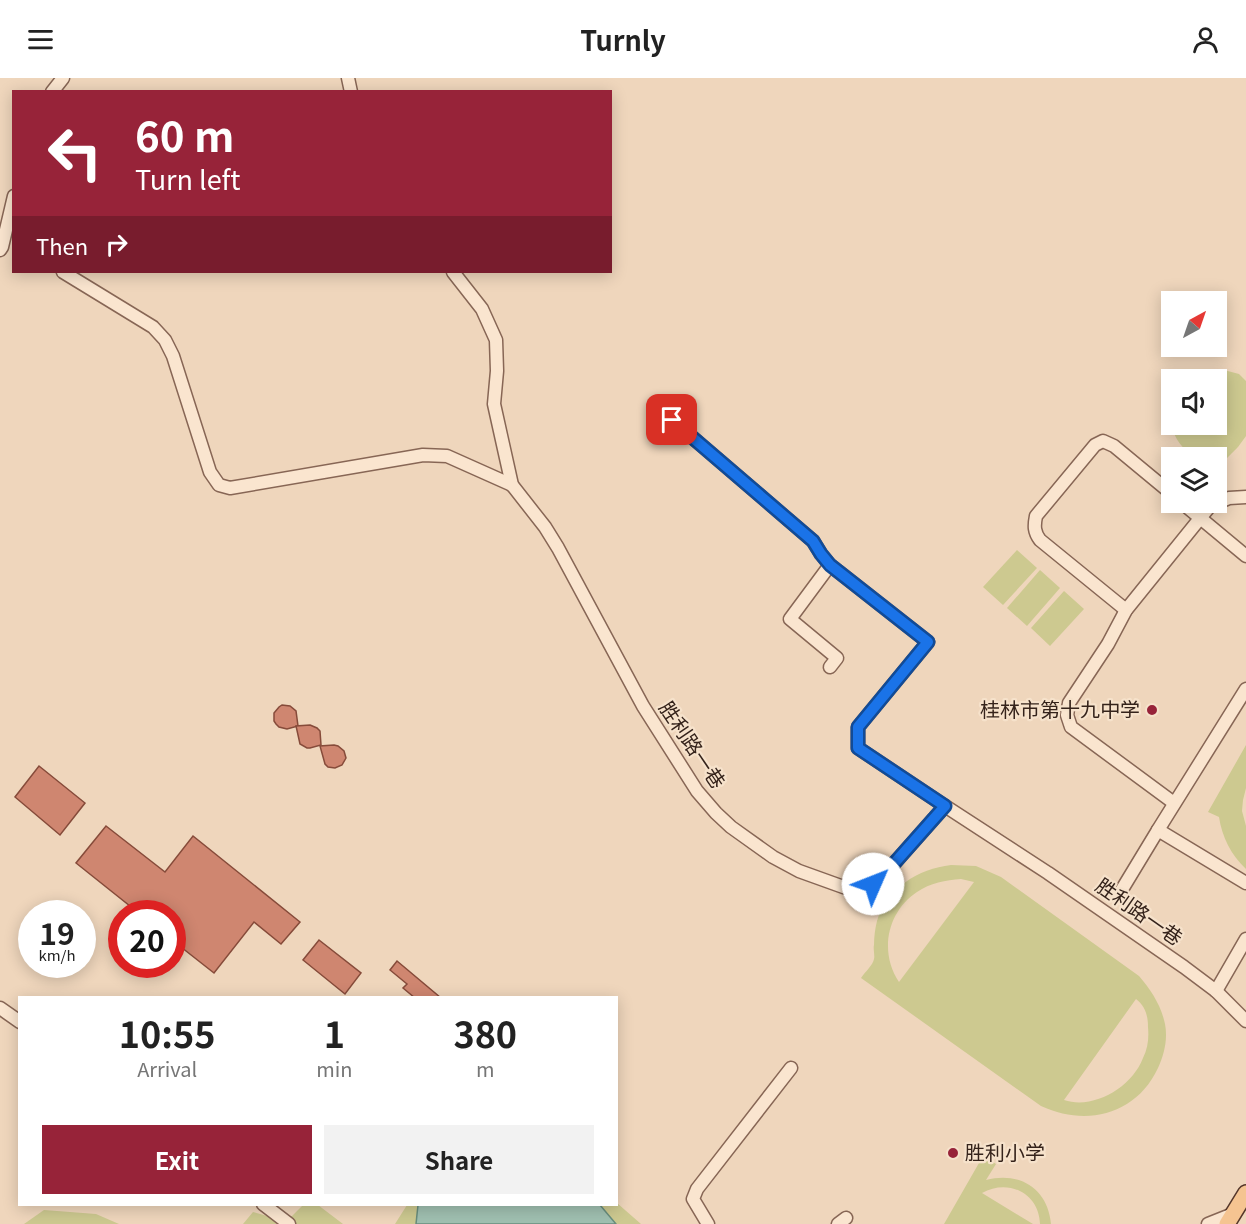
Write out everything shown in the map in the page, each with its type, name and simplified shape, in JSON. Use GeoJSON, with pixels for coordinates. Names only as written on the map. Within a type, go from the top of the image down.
{"type":"FeatureCollection","features":[{"type":"Feature","properties":{"kind":"main road"},"geometry":{"type":"LineString","coordinates":[[1230,1219],[1246,1193]]}},
{"type":"Feature","properties":{"kind":"street"},"geometry":{"type":"LineString","coordinates":[[54,90],[63,78]]}},
{"type":"Feature","properties":{"kind":"street"},"geometry":{"type":"LineString","coordinates":[[0,250],[9,238],[12,213]]}},
{"type":"Feature","properties":{"kind":"street"},"geometry":{"type":"LineString","coordinates":[[65,273],[153,327],[165,340],[210,472],[219,485],[230,488],[423,455],[447,456],[512,485]]}},
{"type":"Feature","properties":{"kind":"street","name":"胜利路一巷"},"geometry":{"type":"LineString","coordinates":[[454,273],[482,309],[496,340],[497,370],[494,404],[512,485],[545,527],[643,706],[697,791],[716,813],[731,827],[773,857],[799,871],[849,889],[863,888],[883,876],[945,806],[1048,873],[1216,990],[1246,1021]]}},
{"type":"Feature","properties":{"kind":"street"},"geometry":{"type":"LineString","coordinates":[[672,420],[813,541],[830,565],[928,642],[858,727],[858,748],[945,806]]}},
{"type":"Feature","properties":{"kind":"street"},"geometry":{"type":"LineString","coordinates":[[1126,610],[1040,540],[1035,534],[1036,516],[1095,445],[1103,441],[1114,446],[1161,485]]}},
{"type":"Feature","properties":{"kind":"street"},"geometry":{"type":"LineString","coordinates":[[1174,803],[1071,728],[1067,715],[1069,703],[1108,644],[1126,610],[1210,506],[1229,498],[1246,497]]}},
{"type":"Feature","properties":{"kind":"street"},"geometry":{"type":"LineString","coordinates":[[1194,513],[1246,556]]}},
{"type":"Feature","properties":{"kind":"street"},"geometry":{"type":"LineString","coordinates":[[830,565],[790,619],[837,658],[830,667]]}},
{"type":"Feature","properties":{"kind":"street"},"geometry":{"type":"LineString","coordinates":[[1118,896],[1246,689]]}},
{"type":"Feature","properties":{"kind":"street"},"geometry":{"type":"LineString","coordinates":[[1158,830],[1246,883]]}},
{"type":"Feature","properties":{"kind":"street"},"geometry":{"type":"LineString","coordinates":[[1216,990],[1246,939]]}},
{"type":"Feature","properties":{"kind":"street"},"geometry":{"type":"LineString","coordinates":[[0,1008],[18,1021]]}},
{"type":"Feature","properties":{"kind":"street"},"geometry":{"type":"LineString","coordinates":[[708,1224],[693,1199],[697,1189],[791,1068]]}},
{"type":"Feature","properties":{"kind":"street"},"geometry":{"type":"LineString","coordinates":[[266,1206],[289,1224]]}},
{"type":"Feature","properties":{"kind":"street"},"geometry":{"type":"LineString","coordinates":[[1208,1224],[1230,1219]]}},
{"type":"Feature","properties":{"kind":"shaded area"},"geometry":{"type":"Polygon","coordinates":[[[1227,371],[1239,374],[1246,381],[1246,436],[1238,447],[1227,458],[1227,447],[1183,447],[1175,435],[1227,435],[1227,371]]]}},
{"type":"Feature","properties":{"kind":"shaded area"},"geometry":{"type":"Polygon","coordinates":[[[1017,550],[1037,568],[1003,605],[983,587],[1017,550]]]}},
{"type":"Feature","properties":{"kind":"shaded area"},"geometry":{"type":"Polygon","coordinates":[[[1040,570],[1060,588],[1027,626],[1007,608],[1040,570]]]}},
{"type":"Feature","properties":{"kind":"shaded area"},"geometry":{"type":"Polygon","coordinates":[[[1064,591],[1084,609],[1050,646],[1031,628],[1064,591]]]}},
{"type":"Feature","properties":{"kind":"shaded area"},"geometry":{"type":"Polygon","coordinates":[[[1246,745],[1246,788],[1242,811],[1246,826],[1246,869],[1228,845],[1219,817],[1208,812],[1246,745]]]}},
{"type":"Feature","properties":{"kind":"shaded area"},"geometry":{"type":"Polygon","coordinates":[[[976,866],[1001,877],[1139,976],[1158,1004],[1165,1024],[1166,1041],[1158,1068],[1149,1084],[1137,1097],[1123,1106],[1092,1116],[1075,1116],[1041,1106],[861,978],[873,961],[877,921],[888,899],[905,882],[939,867],[976,866]],[[961,879],[927,886],[907,900],[899,910],[889,933],[888,946],[889,958],[899,982],[974,882],[961,879]],[[1136,999],[1064,1100],[1087,1102],[1111,1094],[1138,1069],[1148,1043],[1148,1031],[1145,1011],[1136,999]]]}},
{"type":"Feature","properties":{"kind":"shaded area"},"geometry":{"type":"Polygon","coordinates":[[[983,1156],[996,1164],[986,1180],[1010,1178],[1030,1186],[1044,1201],[1051,1224],[1040,1224],[1034,1204],[1028,1197],[1020,1191],[1002,1187],[982,1193],[1033,1224],[944,1224],[983,1156]]]}},
{"type":"Feature","properties":{"kind":"shaded area"},"geometry":{"type":"Polygon","coordinates":[[[618,1204],[641,1224],[395,1224],[406,1206],[618,1206],[618,1204]]]}},
{"type":"Feature","properties":{"kind":"shaded area"},"geometry":{"type":"Polygon","coordinates":[[[302,1206],[319,1206],[343,1224],[243,1224],[253,1212],[267,1216],[292,1216],[302,1206]]]}},
{"type":"Feature","properties":{"kind":"shaded area"},"geometry":{"type":"Polygon","coordinates":[[[418,1206],[601,1206],[616,1224],[416,1224],[418,1206]]]}},
{"type":"Feature","properties":{"kind":"shaded area"},"geometry":{"type":"Polygon","coordinates":[[[44,1210],[96,1214],[119,1224],[24,1224],[44,1210]]]}},
{"type":"Feature","properties":{"kind":"building"},"geometry":{"type":"Polygon","coordinates":[[[282,705],[290,706],[296,711],[298,726],[287,729],[276,724],[274,713],[282,705]]]}},
{"type":"Feature","properties":{"kind":"building"},"geometry":{"type":"Polygon","coordinates":[[[310,725],[320,731],[321,745],[307,748],[300,744],[296,726],[310,725]]]}},
{"type":"Feature","properties":{"kind":"building"},"geometry":{"type":"Polygon","coordinates":[[[334,745],[344,751],[346,758],[342,765],[335,768],[325,764],[320,746],[334,745]]]}},
{"type":"Feature","properties":{"kind":"building"},"geometry":{"type":"Polygon","coordinates":[[[39,766],[85,803],[60,835],[15,797],[39,766]]]}},
{"type":"Feature","properties":{"kind":"building"},"geometry":{"type":"Polygon","coordinates":[[[106,826],[165,872],[193,836],[300,922],[281,944],[254,922],[214,973],[186,951],[186,900],[122,900],[76,863],[106,826]]]}},
{"type":"Feature","properties":{"kind":"building"},"geometry":{"type":"Polygon","coordinates":[[[319,940],[361,973],[345,994],[303,960],[319,940]]]}},
{"type":"Feature","properties":{"kind":"building"},"geometry":{"type":"Polygon","coordinates":[[[397,961],[439,996],[413,996],[403,988],[407,984],[390,970],[397,961]]]}},
{"type":"Feature","properties":{"kind":"place","name":"桂林市第十九中学"},"geometry":{"type":"Point","coordinates":[1152,710]}},
{"type":"Feature","properties":{"kind":"place","name":"胜利小学"},"geometry":{"type":"Point","coordinates":[953,1153]}},
{"type":"Feature","properties":{"kind":"route"},"geometry":{"type":"LineString","coordinates":[[672,420],[813,541],[830,565],[928,642],[858,727],[858,748],[945,806],[883,876],[873,884]]}}]}
